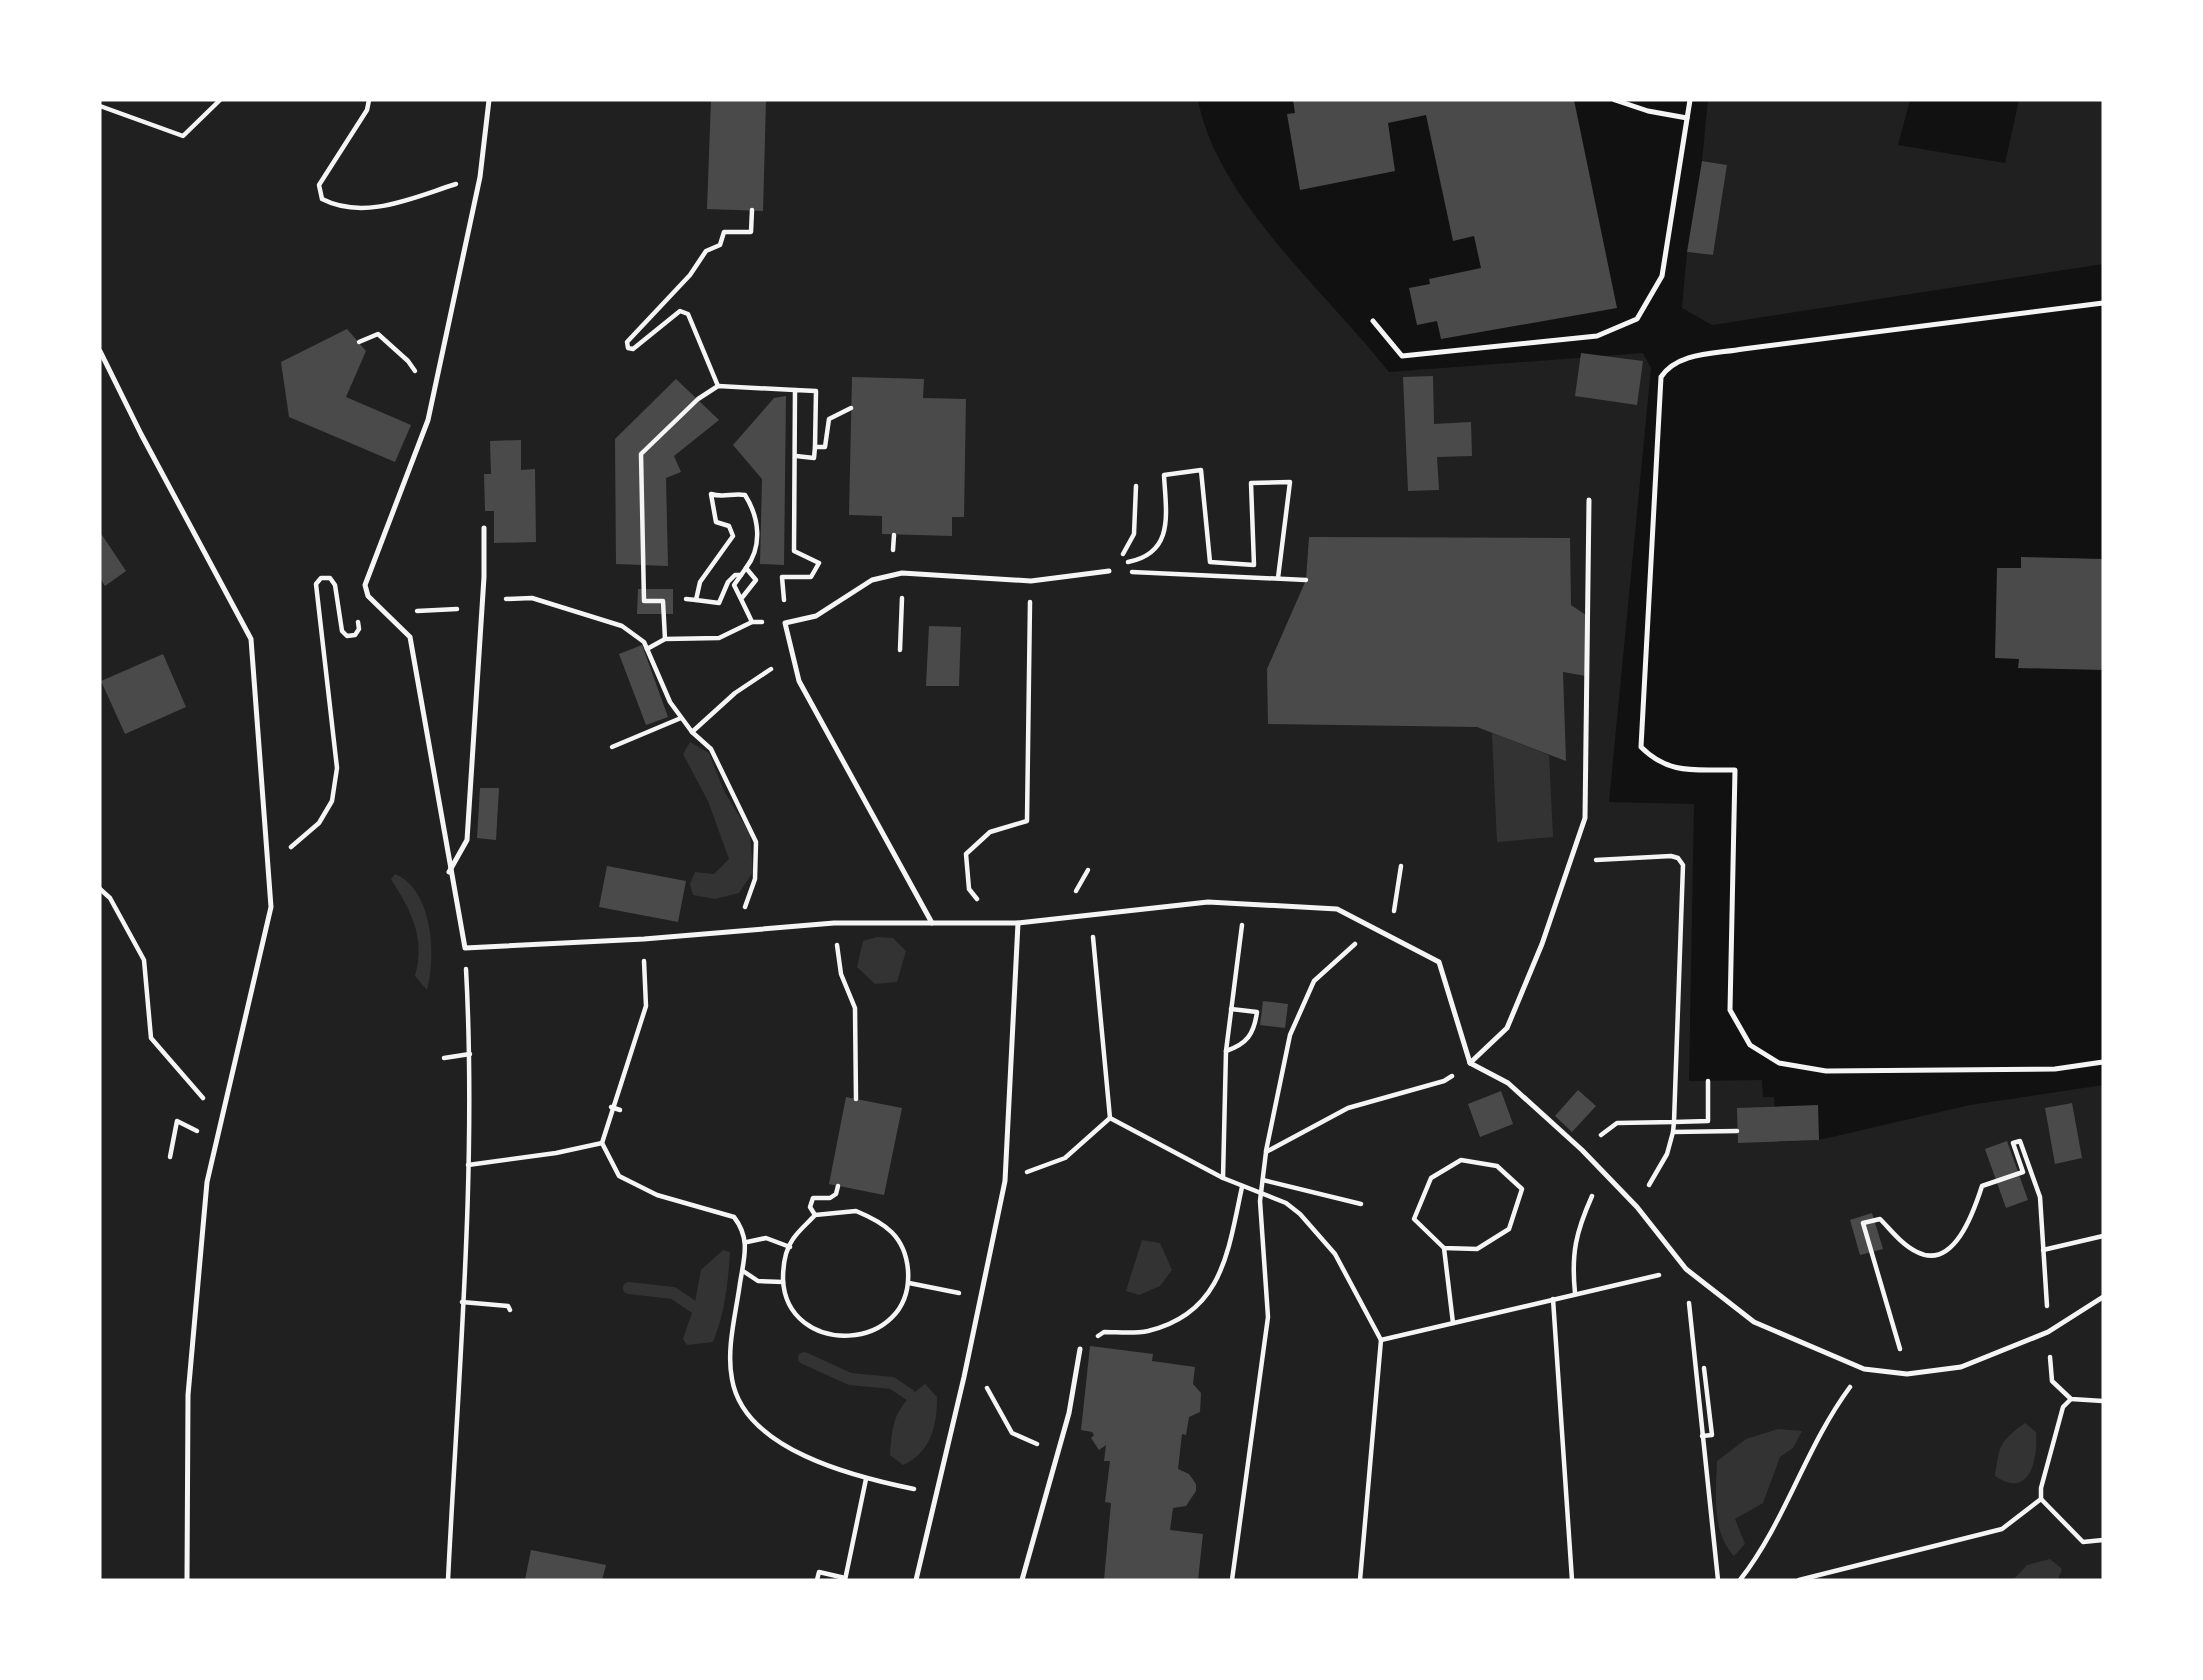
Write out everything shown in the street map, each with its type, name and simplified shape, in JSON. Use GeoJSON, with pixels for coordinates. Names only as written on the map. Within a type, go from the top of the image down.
{"type":"FeatureCollection","features":[{"type":"Feature","properties":{"kind":"lane"},"geometry":{"type":"LineString","coordinates":[[489,100],[480,177],[428,420],[365,585],[368,596],[410,637],[449,872],[465,948],[643,939],[834,923],[1018,923],[1208,902],[1337,909],[1439,962],[1470,1063],[1508,1083],[1606,1173],[1686,1269],[1754,1322],[1864,1369],[1907,1374],[1961,1367],[2049,1332],[2103,1297]]}},
{"type":"Feature","properties":{"kind":"lane"},"geometry":{"type":"LineString","coordinates":[[1615,100],[1648,111],[1687,118]]}},
{"type":"Feature","properties":{"kind":"lane"},"geometry":{"type":"LineString","coordinates":[[1373,321],[1402,356],[1597,336],[1637,319],[1662,276],[1690,100]]}},
{"type":"Feature","properties":{"kind":"lane"},"geometry":{"type":"LineString","coordinates":[[2103,303],[1743,349],[1684,359],[1670,365],[1661,377],[1642,747],[1657,762],[1676,768],[1735,770],[1730,1010],[1750,1045],[1779,1063],[1826,1071],[2055,1069],[2103,1062]]}},
{"type":"Feature","properties":{"kind":"lane"},"geometry":{"type":"LineString","coordinates":[[100,351],[141,434],[251,639],[271,907],[207,1182],[188,1395],[187,1580]]}},
{"type":"Feature","properties":{"kind":"lane"},"geometry":{"type":"LineString","coordinates":[[1470,1063],[1507,1028],[1585,818],[1589,500]]}},
{"type":"Feature","properties":{"kind":"lane"},"geometry":{"type":"LineString","coordinates":[[449,872],[467,840],[482,608],[484,527]]}},
{"type":"Feature","properties":{"kind":"lane"},"geometry":{"type":"LineString","coordinates":[[932,923],[799,681],[785,623],[816,616],[872,580],[902,573],[1031,581],[1109,571]]}},
{"type":"Feature","properties":{"kind":"lane"},"geometry":{"type":"LineString","coordinates":[[916,1580],[964,1377],[1005,1181],[1018,923]]}},
{"type":"Feature","properties":{"kind":"lane"},"geometry":{"type":"LineString","coordinates":[[1022,1580],[1069,1413],[1080,1349]]}},
{"type":"Feature","properties":{"kind":"path"},"geometry":{"type":"LineString","coordinates":[[100,106],[183,136],[220,100]]}},
{"type":"Feature","properties":{"kind":"path"},"geometry":{"type":"LineString","coordinates":[[369,100],[367,110],[319,185],[322,199],[336,206],[377,208],[480,177]]}},
{"type":"Feature","properties":{"kind":"path"},"geometry":{"type":"LineString","coordinates":[[718,386],[688,314],[680,311],[633,349],[628,348],[627,342],[690,275],[706,251],[720,245],[724,232],[751,232],[752,210]]}},
{"type":"Feature","properties":{"kind":"path"},"geometry":{"type":"LineString","coordinates":[[359,342],[377,334],[408,361],[431,399]]}},
{"type":"Feature","properties":{"kind":"path"},"geometry":{"type":"LineString","coordinates":[[665,639],[663,601],[644,601],[641,454],[698,399],[718,386],[816,391],[814,458],[796,456]]}},
{"type":"Feature","properties":{"kind":"path"},"geometry":{"type":"LineString","coordinates":[[647,649],[665,639],[719,638],[752,622],[785,623],[782,577],[811,577],[819,563],[794,551],[796,390]]}},
{"type":"Feature","properties":{"kind":"path"},"geometry":{"type":"LineString","coordinates":[[815,447],[825,447],[830,419],[851,408]]}},
{"type":"Feature","properties":{"kind":"path"},"geometry":{"type":"LineString","coordinates":[[1136,486],[1134,534],[1118,564],[1147,558],[1159,545],[1166,523],[1164,475],[1201,470],[1210,562],[1254,565],[1251,483],[1290,482],[1278,578]]}},
{"type":"Feature","properties":{"kind":"path"},"geometry":{"type":"LineString","coordinates":[[696,600],[700,582],[733,536],[729,526],[716,522],[711,494],[723,498],[733,494],[745,495],[754,510],[758,529],[755,556],[734,585],[752,622]]}},
{"type":"Feature","properties":{"kind":"path"},"geometry":{"type":"LineString","coordinates":[[741,600],[756,580],[746,568]]}},
{"type":"Feature","properties":{"kind":"path"},"geometry":{"type":"LineString","coordinates":[[1109,571],[1306,580]]}},
{"type":"Feature","properties":{"kind":"path"},"geometry":{"type":"LineString","coordinates":[[900,650],[902,573]]}},
{"type":"Feature","properties":{"kind":"path"},"geometry":{"type":"LineString","coordinates":[[686,599],[719,603],[728,582],[735,575],[741,575]]}},
{"type":"Feature","properties":{"kind":"path"},"geometry":{"type":"LineString","coordinates":[[267,858],[298,844],[318,823],[332,801],[337,768],[316,584],[321,578],[330,578],[335,585],[342,631],[347,636],[355,635],[359,629],[355,606],[368,596]]}},
{"type":"Feature","properties":{"kind":"path"},"geometry":{"type":"LineString","coordinates":[[998,924],[969,889],[966,854],[990,832],[1027,821],[1031,581]]}},
{"type":"Feature","properties":{"kind":"path"},"geometry":{"type":"LineString","coordinates":[[384,612],[482,608],[498,600],[532,598],[622,626],[644,642],[681,718],[711,749],[756,842],[755,878],[736,931]]}},
{"type":"Feature","properties":{"kind":"path"},"geometry":{"type":"LineString","coordinates":[[692,732],[735,693],[793,656]]}},
{"type":"Feature","properties":{"kind":"path"},"geometry":{"type":"LineString","coordinates":[[612,747],[681,718]]}},
{"type":"Feature","properties":{"kind":"path"},"geometry":{"type":"LineString","coordinates":[[1571,861],[1671,856],[1678,858],[1682,865],[1673,1132],[1667,1154],[1637,1208]]}},
{"type":"Feature","properties":{"kind":"path"},"geometry":{"type":"LineString","coordinates":[[1390,936],[1401,866]]}},
{"type":"Feature","properties":{"kind":"path"},"geometry":{"type":"LineString","coordinates":[[100,890],[110,898],[144,960],[151,1038],[223,1119]]}},
{"type":"Feature","properties":{"kind":"path"},"geometry":{"type":"LineString","coordinates":[[1223,1178],[1226,1051],[1244,904]]}},
{"type":"Feature","properties":{"kind":"path"},"geometry":{"type":"LineString","coordinates":[[1091,916],[1110,1118]]}},
{"type":"Feature","properties":{"kind":"path"},"geometry":{"type":"LineString","coordinates":[[834,923],[841,974],[855,1008],[856,1099]]}},
{"type":"Feature","properties":{"kind":"path"},"geometry":{"type":"LineString","coordinates":[[1232,1580],[1268,1317],[1261,1195],[1266,1152],[1290,1035],[1314,981],[1373,928]]}},
{"type":"Feature","properties":{"kind":"path"},"geometry":{"type":"LineString","coordinates":[[643,939],[646,1006],[611,1107],[602,1143],[619,1175],[657,1195],[734,1217],[747,1242],[732,1341],[732,1380],[749,1416],[781,1444],[866,1479],[936,1494]]}},
{"type":"Feature","properties":{"kind":"path"},"geometry":{"type":"LineString","coordinates":[[448,1580],[468,1165],[470,1055],[465,948]]}},
{"type":"Feature","properties":{"kind":"path"},"geometry":{"type":"LineString","coordinates":[[1226,1051],[1239,1047],[1250,1037],[1257,1012],[1231,1009]]}},
{"type":"Feature","properties":{"kind":"path"},"geometry":{"type":"LineString","coordinates":[[444,1058],[470,1055]]}},
{"type":"Feature","properties":{"kind":"path"},"geometry":{"type":"LineString","coordinates":[[1266,1152],[1348,1108],[1444,1081],[1470,1063]]}},
{"type":"Feature","properties":{"kind":"path"},"geometry":{"type":"LineString","coordinates":[[1617,1123],[1708,1121],[1708,1081]]}},
{"type":"Feature","properties":{"kind":"path"},"geometry":{"type":"LineString","coordinates":[[611,1107],[620,1110]]}},
{"type":"Feature","properties":{"kind":"path"},"geometry":{"type":"LineString","coordinates":[[1110,1118],[1223,1178],[1286,1203],[1300,1214],[1335,1254],[1381,1340],[1360,1580]]}},
{"type":"Feature","properties":{"kind":"path"},"geometry":{"type":"LineString","coordinates":[[1005,1181],[1065,1158],[1110,1118]]}},
{"type":"Feature","properties":{"kind":"path"},"geometry":{"type":"LineString","coordinates":[[170,1157],[177,1121],[198,1131]]}},
{"type":"Feature","properties":{"kind":"path"},"geometry":{"type":"LineString","coordinates":[[1673,1132],[1737,1131]]}},
{"type":"Feature","properties":{"kind":"path"},"geometry":{"type":"LineString","coordinates":[[1907,1374],[1863,1223],[1880,1219],[1906,1245],[1920,1254],[1942,1253],[1960,1237],[1974,1213],[1982,1186],[2023,1172],[2013,1143],[2020,1141],[2040,1197],[2052,1381],[2071,1399],[2103,1401]]}},
{"type":"Feature","properties":{"kind":"path"},"geometry":{"type":"LineString","coordinates":[[468,1165],[556,1153],[602,1143]]}},
{"type":"Feature","properties":{"kind":"path"},"geometry":{"type":"LineString","coordinates":[[1444,1248],[1477,1250],[1509,1229],[1522,1189],[1497,1166],[1461,1160],[1431,1178],[1414,1219],[1444,1248],[1453,1323]]}},
{"type":"Feature","properties":{"kind":"path"},"geometry":{"type":"LineString","coordinates":[[1575,1293],[1572,1266],[1576,1232],[1593,1193],[1606,1173]]}},
{"type":"Feature","properties":{"kind":"path"},"geometry":{"type":"LineString","coordinates":[[1263,1180],[1361,1204]]}},
{"type":"Feature","properties":{"kind":"path"},"geometry":{"type":"LineString","coordinates":[[815,1215],[810,1207],[813,1198],[830,1198],[836,1194],[838,1186]]}},
{"type":"Feature","properties":{"kind":"path"},"geometry":{"type":"LineString","coordinates":[[1080,1349],[1104,1332],[1147,1331],[1196,1310],[1227,1260],[1242,1187]]}},
{"type":"Feature","properties":{"kind":"path"},"geometry":{"type":"LineString","coordinates":[[856,1211],[882,1221],[897,1237],[907,1256],[909,1283],[901,1306],[883,1325],[862,1336],[836,1337],[814,1329],[794,1312],[783,1282],[783,1264],[790,1247],[815,1215],[856,1211]]}},
{"type":"Feature","properties":{"kind":"path"},"geometry":{"type":"LineString","coordinates":[[2043,1250],[2103,1236]]}},
{"type":"Feature","properties":{"kind":"path"},"geometry":{"type":"LineString","coordinates":[[747,1242],[766,1238],[790,1247]]}},
{"type":"Feature","properties":{"kind":"path"},"geometry":{"type":"LineString","coordinates":[[1381,1340],[1686,1269],[1717,1580]]}},
{"type":"Feature","properties":{"kind":"path"},"geometry":{"type":"LineString","coordinates":[[742,1270],[758,1281],[783,1282]]}},
{"type":"Feature","properties":{"kind":"path"},"geometry":{"type":"LineString","coordinates":[[909,1283],[981,1298]]}},
{"type":"Feature","properties":{"kind":"path"},"geometry":{"type":"LineString","coordinates":[[1553,1299],[1572,1580]]}},
{"type":"Feature","properties":{"kind":"path"},"geometry":{"type":"LineString","coordinates":[[462,1302],[508,1306],[510,1310]]}},
{"type":"Feature","properties":{"kind":"path"},"geometry":{"type":"LineString","coordinates":[[1702,1436],[1712,1435],[1704,1368]]}},
{"type":"Feature","properties":{"kind":"path"},"geometry":{"type":"LineString","coordinates":[[1740,1580],[1780,1517],[1826,1420],[1864,1369]]}},
{"type":"Feature","properties":{"kind":"path"},"geometry":{"type":"LineString","coordinates":[[964,1377],[990,1390],[1012,1433],[1058,1453]]}},
{"type":"Feature","properties":{"kind":"path"},"geometry":{"type":"LineString","coordinates":[[2071,1399],[2063,1407],[2040,1488],[2041,1499],[2083,1542],[2103,1540]]}},
{"type":"Feature","properties":{"kind":"path"},"geometry":{"type":"LineString","coordinates":[[817,1580],[819,1572],[845,1579],[866,1479]]}},
{"type":"Feature","properties":{"kind":"path"},"geometry":{"type":"LineString","coordinates":[[1798,1580],[2002,1529],[2041,1499]]}},
{"type":"Feature","properties":{"kind":"shaded area"},"geometry":{"type":"Polygon","coordinates":[[[100,100],[1198,100],[1209,137],[1227,174],[1250,209],[1277,244],[1389,372],[1643,353],[1651,368],[1609,802],[1694,804],[1689,1081],[1762,1080],[1763,1097],[1774,1097],[1778,1142],[1819,1140],[1970,1105],[2103,1085],[2103,1580],[100,1580],[100,100]]]}},
{"type":"Feature","properties":{"kind":"shaded area"},"geometry":{"type":"Polygon","coordinates":[[[1708,100],[1910,100],[1898,145],[2005,163],[2019,100],[2103,100],[2103,264],[1712,325],[1682,308],[1687,252],[1713,255],[1727,165],[1702,161],[1708,100]]]}},
{"type":"Feature","properties":{"kind":"shaded area"},"geometry":{"type":"Polygon","coordinates":[[[1492,733],[1549,755],[1553,837],[1497,842],[1492,733]]]}},
{"type":"Feature","properties":{"kind":"shaded area"},"geometry":{"type":"Polygon","coordinates":[[[690,742],[709,753],[724,791],[750,834],[753,872],[739,893],[715,899],[693,895],[690,884],[695,872],[714,874],[729,859],[708,801],[683,754],[690,742]]]}},
{"type":"Feature","properties":{"kind":"shaded area"},"geometry":{"type":"Polygon","coordinates":[[[395,874],[407,882],[417,894],[429,924],[431,959],[427,990],[415,976],[418,937],[405,902],[391,879],[395,874]]]}},
{"type":"Feature","properties":{"kind":"shaded area"},"geometry":{"type":"Polygon","coordinates":[[[877,937],[893,938],[906,951],[897,982],[875,984],[857,967],[863,941],[877,937]]]}},
{"type":"Feature","properties":{"kind":"shaded area"},"geometry":{"type":"Polygon","coordinates":[[[1142,1240],[1160,1243],[1172,1270],[1160,1286],[1139,1295],[1126,1291],[1142,1240]]]}},
{"type":"Feature","properties":{"kind":"shaded area"},"geometry":{"type":"Polygon","coordinates":[[[723,1250],[730,1252],[728,1275],[723,1309],[713,1342],[687,1345],[683,1339],[694,1307],[701,1270],[723,1250]]]}},
{"type":"Feature","properties":{"kind":"shaded area"},"geometry":{"type":"Polygon","coordinates":[[[925,1384],[937,1397],[934,1428],[920,1453],[903,1465],[890,1455],[894,1423],[908,1399],[925,1384]]]}},
{"type":"Feature","properties":{"kind":"shaded area"},"geometry":{"type":"Polygon","coordinates":[[[2025,1423],[2036,1432],[2033,1464],[2024,1480],[2007,1482],[1995,1476],[2000,1450],[2010,1435],[2025,1423]]]}},
{"type":"Feature","properties":{"kind":"shaded area"},"geometry":{"type":"Polygon","coordinates":[[[1778,1429],[1802,1431],[1793,1448],[1780,1457],[1763,1503],[1735,1519],[1745,1544],[1734,1556],[1718,1523],[1717,1461],[1746,1439],[1778,1429]]]}},
{"type":"Feature","properties":{"kind":"shaded area"},"geometry":{"type":"Polygon","coordinates":[[[2050,1559],[2062,1569],[2058,1580],[2013,1580],[2027,1565],[2050,1559]]]}},
{"type":"Feature","properties":{"kind":"building"},"geometry":{"type":"Polygon","coordinates":[[[711,100],[766,100],[763,211],[707,209],[711,100]]]}},
{"type":"Feature","properties":{"kind":"building"},"geometry":{"type":"Polygon","coordinates":[[[1293,100],[1574,100],[1617,308],[1441,339],[1437,321],[1417,325],[1409,288],[1430,284],[1429,279],[1481,268],[1474,236],[1453,241],[1426,115],[1388,123],[1395,171],[1300,190],[1287,114],[1295,113],[1293,100]]]}},
{"type":"Feature","properties":{"kind":"building"},"geometry":{"type":"Polygon","coordinates":[[[1702,161],[1727,165],[1713,255],[1687,252],[1702,161]]]}},
{"type":"Feature","properties":{"kind":"building"},"geometry":{"type":"Polygon","coordinates":[[[347,329],[366,351],[346,397],[411,425],[395,462],[289,417],[281,362],[347,329]]]}},
{"type":"Feature","properties":{"kind":"building"},"geometry":{"type":"Polygon","coordinates":[[[1581,353],[1643,361],[1637,405],[1575,396],[1581,353]]]}},
{"type":"Feature","properties":{"kind":"building"},"geometry":{"type":"Polygon","coordinates":[[[1433,376],[1434,424],[1471,422],[1472,456],[1437,457],[1439,490],[1408,491],[1403,377],[1433,376]]]}},
{"type":"Feature","properties":{"kind":"building"},"geometry":{"type":"Polygon","coordinates":[[[852,377],[924,379],[923,398],[966,399],[964,517],[952,517],[952,536],[882,534],[882,516],[849,515],[852,377]]]}},
{"type":"Feature","properties":{"kind":"building"},"geometry":{"type":"Polygon","coordinates":[[[676,379],[719,420],[674,456],[681,472],[666,478],[668,566],[616,564],[615,439],[676,379]]]}},
{"type":"Feature","properties":{"kind":"building"},"geometry":{"type":"Polygon","coordinates":[[[786,396],[784,565],[760,564],[762,479],[733,445],[774,398],[786,396]]]}},
{"type":"Feature","properties":{"kind":"building"},"geometry":{"type":"Polygon","coordinates":[[[521,440],[521,470],[535,469],[536,542],[494,543],[494,511],[485,511],[484,474],[491,474],[490,441],[521,440]]]}},
{"type":"Feature","properties":{"kind":"building"},"geometry":{"type":"Polygon","coordinates":[[[100,532],[126,571],[105,586],[100,578],[100,532]]]}},
{"type":"Feature","properties":{"kind":"building"},"geometry":{"type":"Polygon","coordinates":[[[1309,537],[1570,538],[1571,605],[1586,615],[1586,676],[1563,672],[1566,761],[1477,727],[1268,724],[1267,669],[1306,580],[1309,537]]]}},
{"type":"Feature","properties":{"kind":"building"},"geometry":{"type":"Polygon","coordinates":[[[2021,557],[2103,559],[2103,670],[2018,668],[2019,659],[1995,658],[1997,568],[2021,568],[2021,557]]]}},
{"type":"Feature","properties":{"kind":"building"},"geometry":{"type":"Polygon","coordinates":[[[638,589],[673,589],[673,614],[637,614],[638,589]]]}},
{"type":"Feature","properties":{"kind":"building"},"geometry":{"type":"Polygon","coordinates":[[[929,626],[961,627],[959,686],[926,686],[929,626]]]}},
{"type":"Feature","properties":{"kind":"building"},"geometry":{"type":"Polygon","coordinates":[[[642,645],[668,717],[646,725],[619,654],[642,645]]]}},
{"type":"Feature","properties":{"kind":"building"},"geometry":{"type":"Polygon","coordinates":[[[163,654],[186,707],[125,734],[101,681],[163,654]]]}},
{"type":"Feature","properties":{"kind":"building"},"geometry":{"type":"Polygon","coordinates":[[[480,788],[499,788],[496,840],[477,838],[480,788]]]}},
{"type":"Feature","properties":{"kind":"building"},"geometry":{"type":"Polygon","coordinates":[[[607,866],[686,881],[678,922],[599,907],[607,866]]]}},
{"type":"Feature","properties":{"kind":"building"},"geometry":{"type":"Polygon","coordinates":[[[1263,1001],[1288,1004],[1285,1028],[1260,1025],[1263,1001]]]}},
{"type":"Feature","properties":{"kind":"building"},"geometry":{"type":"Polygon","coordinates":[[[1578,1090],[1596,1106],[1572,1132],[1555,1116],[1578,1090]]]}},
{"type":"Feature","properties":{"kind":"building"},"geometry":{"type":"Polygon","coordinates":[[[1501,1091],[1513,1124],[1480,1137],[1468,1104],[1501,1091]]]}},
{"type":"Feature","properties":{"kind":"building"},"geometry":{"type":"Polygon","coordinates":[[[846,1097],[902,1108],[884,1195],[829,1184],[846,1097]]]}},
{"type":"Feature","properties":{"kind":"building"},"geometry":{"type":"Polygon","coordinates":[[[2072,1103],[2082,1158],[2055,1164],[2045,1108],[2072,1103]]]}},
{"type":"Feature","properties":{"kind":"building"},"geometry":{"type":"Polygon","coordinates":[[[1818,1105],[1819,1140],[1738,1143],[1737,1108],[1818,1105]]]}},
{"type":"Feature","properties":{"kind":"building"},"geometry":{"type":"Polygon","coordinates":[[[2007,1141],[2028,1200],[2006,1208],[1985,1149],[2007,1141]]]}},
{"type":"Feature","properties":{"kind":"building"},"geometry":{"type":"Polygon","coordinates":[[[1872,1213],[1883,1249],[1860,1255],[1850,1220],[1872,1213]]]}},
{"type":"Feature","properties":{"kind":"building"},"geometry":{"type":"Polygon","coordinates":[[[1090,1346],[1153,1354],[1152,1361],[1195,1367],[1193,1384],[1201,1393],[1200,1412],[1189,1417],[1186,1435],[1182,1434],[1178,1469],[1189,1474],[1196,1484],[1196,1491],[1186,1506],[1173,1508],[1170,1530],[1203,1534],[1198,1580],[1104,1580],[1111,1503],[1105,1502],[1110,1461],[1104,1461],[1106,1445],[1099,1450],[1091,1438],[1094,1435],[1092,1432],[1081,1430],[1090,1346]]]}},
{"type":"Feature","properties":{"kind":"building"},"geometry":{"type":"Polygon","coordinates":[[[531,1550],[606,1565],[602,1580],[525,1580],[531,1550]]]}},
{"type":"Feature","properties":{"kind":"waterway"},"geometry":{"type":"LineString","coordinates":[[629,1288],[673,1293],[694,1307]]}},
{"type":"Feature","properties":{"kind":"waterway"},"geometry":{"type":"LineString","coordinates":[[804,1358],[850,1379],[892,1383],[910,1395]]}}]}
